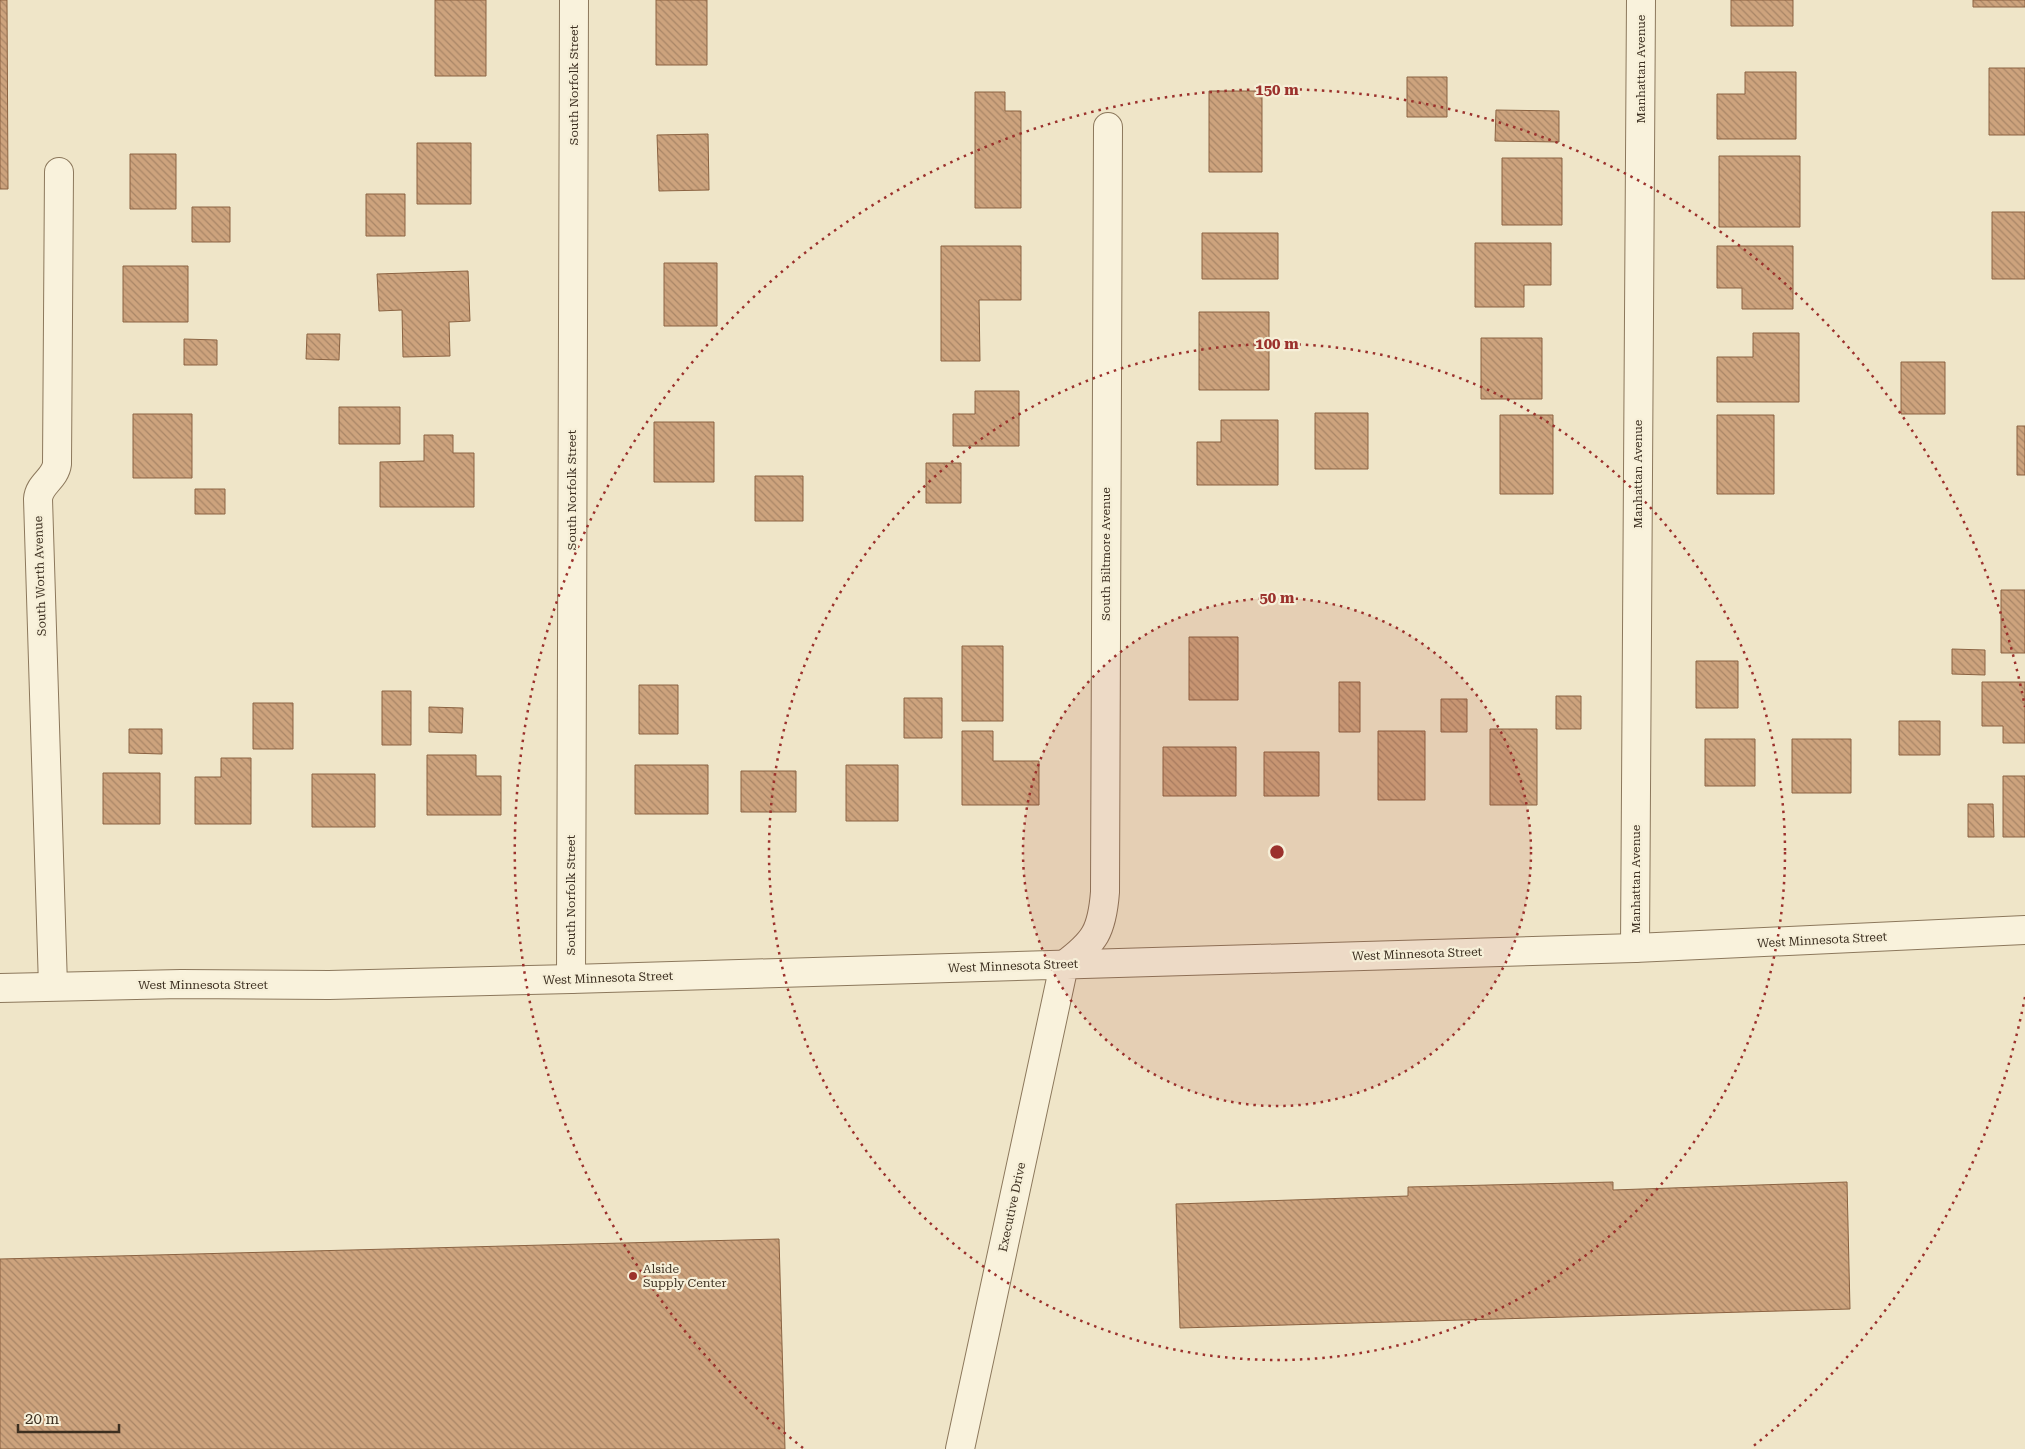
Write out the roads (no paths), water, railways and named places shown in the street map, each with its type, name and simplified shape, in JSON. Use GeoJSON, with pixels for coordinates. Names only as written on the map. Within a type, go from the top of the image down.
{"type":"FeatureCollection","features":[{"type":"Feature","properties":{"kind":"street","name":"South Norfolk Street"},"geometry":{"type":"LineString","coordinates":[[571,979],[574,0]]}},
{"type":"Feature","properties":{"kind":"street","name":"Manhattan Avenue"},"geometry":{"type":"LineString","coordinates":[[1635,948],[1641,0]]}},
{"type":"Feature","properties":{"kind":"street","name":"South Biltmore Avenue"},"geometry":{"type":"LineString","coordinates":[[1064,965],[1085,950],[1097,933],[1104,900],[1108,127]]}},
{"type":"Feature","properties":{"kind":"street","name":"South Worth Avenue"},"geometry":{"type":"LineString","coordinates":[[53,986],[38,500],[39,489],[54,474],[57,464],[58,172]]}},
{"type":"Feature","properties":{"kind":"street","name":"West Minnesota Street"},"geometry":{"type":"LineString","coordinates":[[0,988],[181,984],[330,985],[1064,965],[1635,948],[2025,930]]}},
{"type":"Feature","properties":{"kind":"street","name":"Executive Drive"},"geometry":{"type":"LineString","coordinates":[[960,1449],[1064,965]]}},
{"type":"Feature","properties":{"kind":"place","name":"Alside Supply Center"},"geometry":{"type":"Point","coordinates":[633,1276]}}]}
